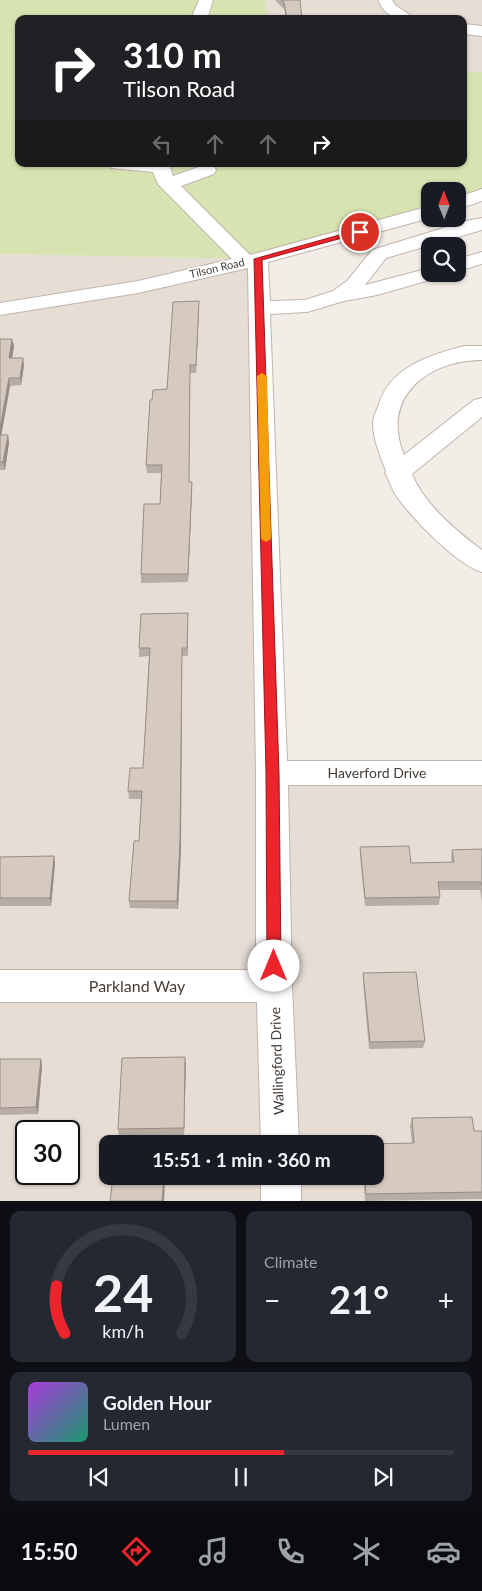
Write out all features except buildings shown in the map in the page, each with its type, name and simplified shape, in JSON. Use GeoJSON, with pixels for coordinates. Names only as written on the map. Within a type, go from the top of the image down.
{"type":"FeatureCollection","features":[{"type":"Feature","properties":{"kind":"street"},"geometry":{"type":"LineString","coordinates":[[200,15],[206,0]]}},
{"type":"Feature","properties":{"kind":"street"},"geometry":{"type":"LineString","coordinates":[[385,0],[389,8],[402,15]]}},
{"type":"Feature","properties":{"kind":"street"},"geometry":{"type":"LineString","coordinates":[[467,29],[482,31]]}},
{"type":"Feature","properties":{"kind":"street"},"geometry":{"type":"LineString","coordinates":[[134,167],[163,172],[207,170]]}},
{"type":"Feature","properties":{"kind":"street"},"geometry":{"type":"LineString","coordinates":[[163,172],[252,260]]}},
{"type":"Feature","properties":{"kind":"street"},"geometry":{"type":"LineString","coordinates":[[466,200],[482,195]]}},
{"type":"Feature","properties":{"kind":"street","name":"Tilson Road"},"geometry":{"type":"LineString","coordinates":[[0,309],[138,287],[252,260],[421,214]]}},
{"type":"Feature","properties":{"kind":"street"},"geometry":{"type":"LineString","coordinates":[[340,296],[354,285],[379,254],[473,225],[482,224]]}},
{"type":"Feature","properties":{"kind":"street"},"geometry":{"type":"LineString","coordinates":[[466,263],[482,258]]}},
{"type":"Feature","properties":{"kind":"street","name":"Wallingford Drive"},"geometry":{"type":"LineString","coordinates":[[252,260],[260,308],[272,773],[274,986],[280,1135]]}},
{"type":"Feature","properties":{"kind":"street"},"geometry":{"type":"LineString","coordinates":[[260,308],[307,306],[421,277]]}},
{"type":"Feature","properties":{"kind":"street"},"geometry":{"type":"LineString","coordinates":[[482,353],[464,352],[436,361],[410,376],[393,395],[385,421],[389,448],[397,473],[407,493],[456,544],[482,563]]}},
{"type":"Feature","properties":{"kind":"street"},"geometry":{"type":"LineString","coordinates":[[397,473],[482,405]]}},
{"type":"Feature","properties":{"kind":"street","name":"Haverford Drive"},"geometry":{"type":"LineString","coordinates":[[272,773],[482,773]]}},
{"type":"Feature","properties":{"kind":"street","name":"Parkland Way"},"geometry":{"type":"LineString","coordinates":[[0,986],[274,986]]}},
{"type":"Feature","properties":{"kind":"street"},"geometry":{"type":"LineString","coordinates":[[281,1185],[281,1201]]}},
{"type":"Feature","properties":{"kind":"shaded area"},"geometry":{"type":"Polygon","coordinates":[[[265,0],[482,0],[482,72],[467,72],[467,15],[268,15],[265,0]]]}},
{"type":"Feature","properties":{"kind":"shaded area"},"geometry":{"type":"Polygon","coordinates":[[[0,254],[255,259],[266,781],[482,778],[482,1201],[0,1201],[0,254]]]}},
{"type":"Feature","properties":{"kind":"green space"},"geometry":{"type":"Polygon","coordinates":[[[0,0],[265,0],[268,15],[15,15],[15,167],[467,167],[467,72],[482,72],[482,199],[466,204],[466,182],[421,182],[421,216],[255,259],[0,254],[0,0]]]}},
{"type":"Feature","properties":{"kind":"slow traffic"},"geometry":{"type":"LineString","coordinates":[[262,376],[266,539]]}},
{"type":"Feature","properties":{"kind":"route"},"geometry":{"type":"LineString","coordinates":[[274,966],[272,773],[258,259],[360,232]]}}]}
